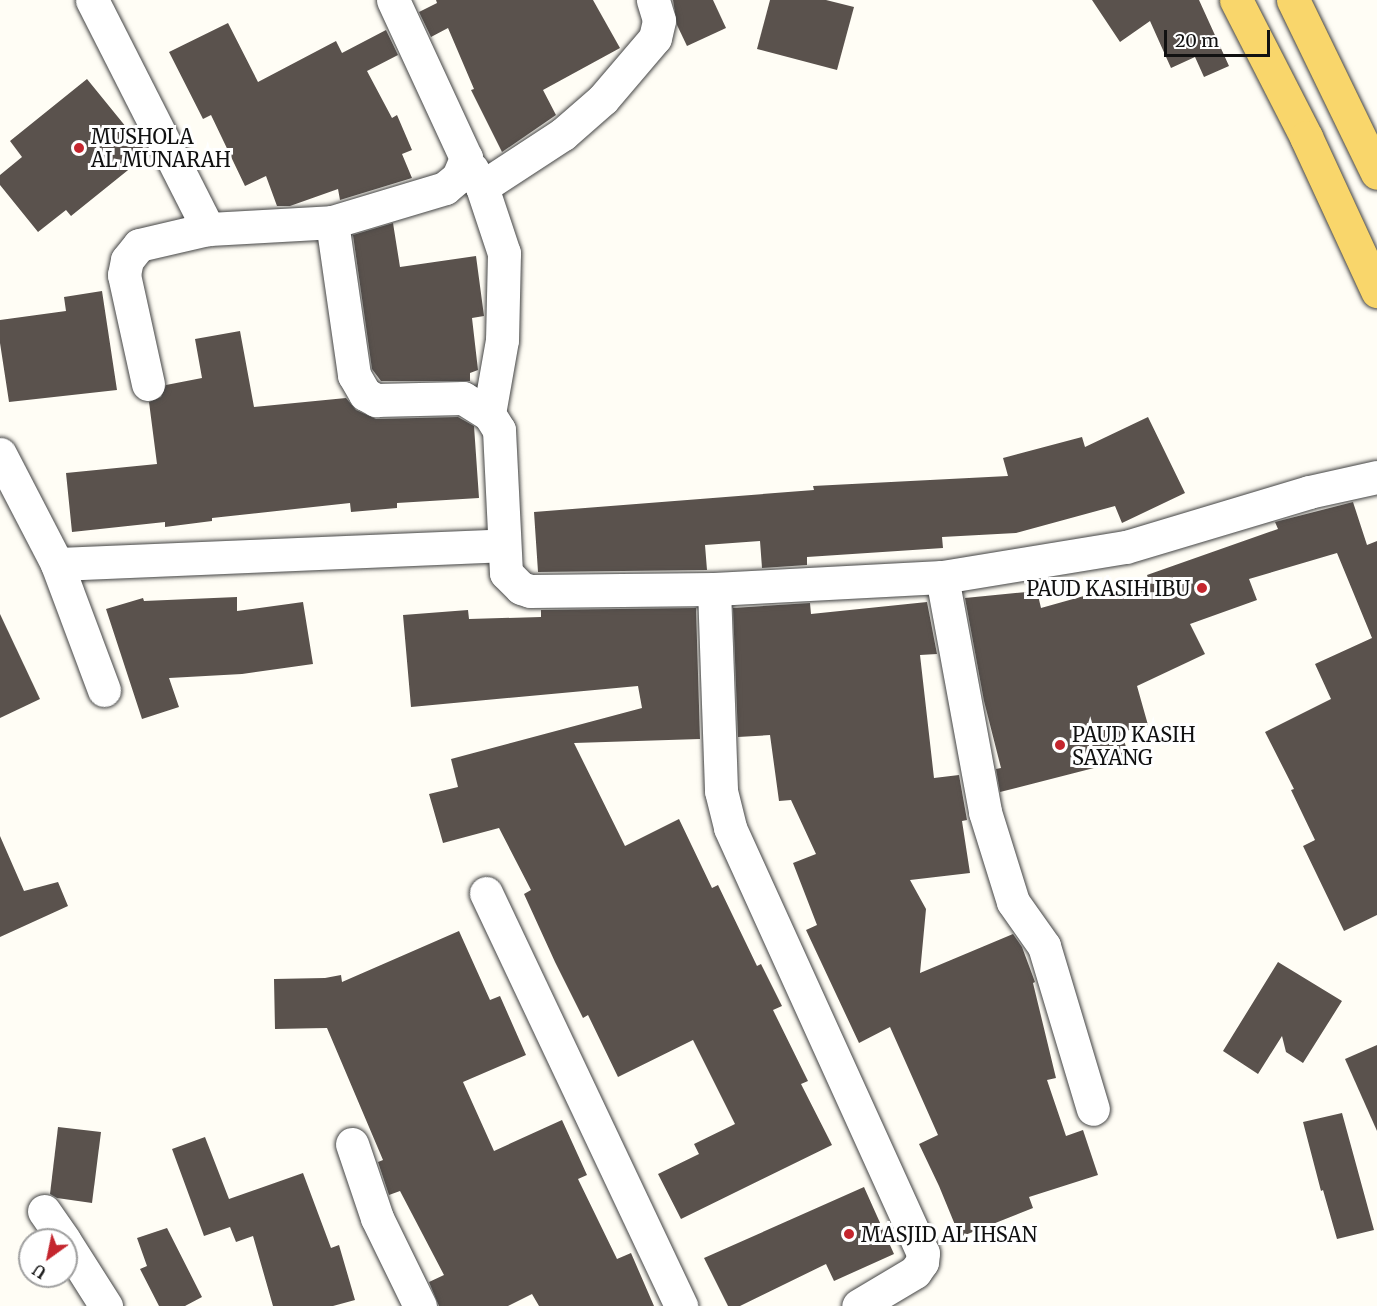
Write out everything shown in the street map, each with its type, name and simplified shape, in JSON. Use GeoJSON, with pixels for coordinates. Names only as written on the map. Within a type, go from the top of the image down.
{"type":"FeatureCollection","features":[{"type":"Feature","properties":{"kind":"main road"},"geometry":{"type":"LineString","coordinates":[[1236,0],[1306,137],[1377,291]]}},
{"type":"Feature","properties":{"kind":"main road"},"geometry":{"type":"LineString","coordinates":[[1293,0],[1377,173]]}},
{"type":"Feature","properties":{"kind":"main road"},"geometry":{"type":"LineString","coordinates":[[1306,137],[1353,122]]}},
{"type":"Feature","properties":{"kind":"street"},"geometry":{"type":"LineString","coordinates":[[92,0],[208,230]]}},
{"type":"Feature","properties":{"kind":"street"},"geometry":{"type":"LineString","coordinates":[[393,0],[466,158],[482,187],[504,253],[502,340],[489,414]]}},
{"type":"Feature","properties":{"kind":"street"},"geometry":{"type":"LineString","coordinates":[[482,187],[563,134],[603,99],[655,38],[659,20],[653,0]]}},
{"type":"Feature","properties":{"kind":"street"},"geometry":{"type":"LineString","coordinates":[[148,384],[124,275],[126,260],[139,245],[208,230],[332,222],[445,188],[458,177],[466,158]]}},
{"type":"Feature","properties":{"kind":"street"},"geometry":{"type":"LineString","coordinates":[[332,222],[354,375],[365,394],[376,400],[463,398],[489,414],[499,430],[506,573],[513,582],[530,591],[714,589],[942,577],[1126,547],[1309,492],[1377,477]]}},
{"type":"Feature","properties":{"kind":"street"},"geometry":{"type":"LineString","coordinates":[[0,454],[57,564],[104,690]]}},
{"type":"Feature","properties":{"kind":"street"},"geometry":{"type":"LineString","coordinates":[[57,564],[503,545]]}},
{"type":"Feature","properties":{"kind":"street"},"geometry":{"type":"LineString","coordinates":[[942,577],[985,812],[1013,902],[1044,946],[1093,1110]]}},
{"type":"Feature","properties":{"kind":"street"},"geometry":{"type":"LineString","coordinates":[[714,589],[721,791],[730,828],[923,1253],[922,1262],[915,1272],[858,1306]]}},
{"type":"Feature","properties":{"kind":"street"},"geometry":{"type":"LineString","coordinates":[[486,893],[681,1306]]}},
{"type":"Feature","properties":{"kind":"street"},"geometry":{"type":"LineString","coordinates":[[352,1144],[377,1218],[420,1306]]}},
{"type":"Feature","properties":{"kind":"street"},"geometry":{"type":"LineString","coordinates":[[44,1211],[56,1228]]}},
{"type":"Feature","properties":{"kind":"street"},"geometry":{"type":"LineString","coordinates":[[78,1262],[106,1306]]}},
{"type":"Feature","properties":{"kind":"building"},"geometry":{"type":"Polygon","coordinates":[[[436,0],[593,0],[620,48],[543,90],[556,115],[502,152],[471,90],[474,89],[448,28],[431,37],[419,12],[437,3],[436,0]]]}},
{"type":"Feature","properties":{"kind":"building"},"geometry":{"type":"Polygon","coordinates":[[[673,0],[713,0],[726,28],[687,46],[677,25],[673,0]]]}},
{"type":"Feature","properties":{"kind":"building"},"geometry":{"type":"Polygon","coordinates":[[[770,0],[826,0],[854,7],[837,70],[757,49],[770,0]]]}},
{"type":"Feature","properties":{"kind":"building"},"geometry":{"type":"Polygon","coordinates":[[[1092,0],[1199,0],[1229,66],[1204,77],[1195,57],[1171,68],[1150,21],[1120,42],[1092,0]]]}},
{"type":"Feature","properties":{"kind":"building"},"geometry":{"type":"Polygon","coordinates":[[[228,23],[258,82],[336,41],[342,53],[386,30],[398,55],[367,71],[392,118],[397,115],[412,150],[402,154],[412,178],[340,200],[338,189],[290,206],[277,206],[266,176],[245,186],[211,115],[203,119],[169,52],[228,23]]]}},
{"type":"Feature","properties":{"kind":"building","name":"MUSHOLA AL MUNARAH"},"geometry":{"type":"Polygon","coordinates":[[[87,79],[148,154],[71,216],[66,210],[38,232],[0,185],[0,175],[22,157],[10,141],[87,79]]]}},
{"type":"Feature","properties":{"kind":"building"},"geometry":{"type":"Polygon","coordinates":[[[393,223],[400,267],[476,256],[484,316],[472,318],[478,370],[470,373],[470,381],[381,381],[372,369],[353,235],[393,223]]]}},
{"type":"Feature","properties":{"kind":"building"},"geometry":{"type":"Polygon","coordinates":[[[102,291],[117,390],[9,402],[0,343],[0,320],[66,311],[64,297],[102,291]]]}},
{"type":"Feature","properties":{"kind":"building"},"geometry":{"type":"Polygon","coordinates":[[[240,331],[254,407],[346,398],[356,410],[376,419],[458,417],[474,426],[479,498],[397,503],[397,508],[351,512],[350,503],[212,518],[212,521],[165,527],[165,522],[72,532],[66,473],[157,464],[149,402],[161,397],[166,385],[202,378],[195,339],[240,331]]]}},
{"type":"Feature","properties":{"kind":"building"},"geometry":{"type":"Polygon","coordinates":[[[1148,417],[1185,493],[1122,523],[1115,506],[1016,533],[942,537],[943,548],[807,557],[807,565],[762,568],[760,541],[705,545],[707,570],[538,572],[534,512],[814,490],[813,486],[1008,476],[1003,458],[1082,437],[1085,447],[1148,417]]]}},
{"type":"Feature","properties":{"kind":"building"},"geometry":{"type":"Polygon","coordinates":[[[1353,502],[1367,545],[1377,541],[1377,915],[1344,931],[1303,846],[1315,840],[1291,790],[1294,789],[1265,732],[1331,699],[1315,664],[1372,638],[1337,553],[1249,579],[1257,600],[1190,624],[1205,654],[1137,686],[1148,725],[1122,732],[1129,759],[1000,792],[996,769],[1001,768],[984,701],[965,598],[1037,591],[1041,608],[1148,578],[1147,575],[1278,529],[1275,522],[1353,502]]]}},
{"type":"Feature","properties":{"kind":"building"},"geometry":{"type":"Polygon","coordinates":[[[237,597],[237,611],[303,602],[313,664],[242,674],[169,678],[179,707],[142,719],[106,609],[143,598],[144,601],[237,597]]]}},
{"type":"Feature","properties":{"kind":"building"},"geometry":{"type":"Polygon","coordinates":[[[927,602],[937,654],[920,655],[934,778],[959,775],[967,820],[962,821],[970,873],[910,880],[926,909],[920,973],[1013,934],[1022,947],[1035,982],[1033,983],[1056,1078],[1047,1080],[1066,1136],[1083,1130],[1098,1175],[1029,1197],[1033,1208],[960,1237],[919,1144],[938,1135],[890,1027],[859,1043],[806,930],[817,925],[793,863],[816,854],[791,800],[779,801],[770,735],[738,737],[733,608],[810,603],[811,614],[927,602]]]}},
{"type":"Feature","properties":{"kind":"building"},"geometry":{"type":"Polygon","coordinates":[[[696,608],[700,739],[574,743],[625,846],[679,819],[712,888],[718,885],[757,966],[761,964],[782,1006],[773,1010],[808,1081],[801,1084],[832,1145],[681,1219],[658,1174],[699,1154],[694,1144],[735,1124],[693,1040],[618,1077],[588,1015],[583,1018],[555,962],[524,894],[531,890],[499,828],[443,843],[429,794],[458,787],[451,759],[642,708],[638,686],[411,707],[403,615],[468,610],[469,619],[541,617],[541,610],[696,608]]]}},
{"type":"Feature","properties":{"kind":"building"},"geometry":{"type":"Polygon","coordinates":[[[0,614],[40,699],[0,718],[0,614]]]}},
{"type":"Feature","properties":{"kind":"building"},"geometry":{"type":"Polygon","coordinates":[[[0,836],[24,891],[58,882],[68,906],[0,937],[0,836]]]}},
{"type":"Feature","properties":{"kind":"building"},"geometry":{"type":"Polygon","coordinates":[[[459,931],[490,1000],[500,996],[526,1055],[463,1082],[494,1151],[562,1120],[587,1175],[578,1179],[617,1259],[631,1253],[654,1306],[539,1306],[532,1294],[508,1306],[439,1306],[429,1282],[444,1275],[400,1191],[389,1195],[378,1162],[383,1160],[327,1028],[275,1029],[274,979],[325,978],[341,975],[342,982],[459,931]]]}},
{"type":"Feature","properties":{"kind":"building"},"geometry":{"type":"Polygon","coordinates":[[[1278,962],[1342,1001],[1303,1063],[1286,1052],[1282,1036],[1258,1074],[1223,1051],[1278,962]]]}},
{"type":"Feature","properties":{"kind":"building"},"geometry":{"type":"Polygon","coordinates":[[[1377,1045],[1377,1131],[1345,1059],[1377,1045]]]}},
{"type":"Feature","properties":{"kind":"building"},"geometry":{"type":"Polygon","coordinates":[[[1342,1113],[1374,1230],[1337,1239],[1323,1190],[1321,1191],[1303,1122],[1342,1113]]]}},
{"type":"Feature","properties":{"kind":"building"},"geometry":{"type":"Polygon","coordinates":[[[58,1127],[101,1132],[92,1203],[57,1198],[50,1194],[58,1127]]]}},
{"type":"Feature","properties":{"kind":"building"},"geometry":{"type":"Polygon","coordinates":[[[205,1137],[229,1199],[303,1173],[331,1248],[339,1245],[355,1300],[333,1306],[273,1306],[253,1236],[236,1242],[230,1227],[204,1236],[172,1149],[205,1137]]]}},
{"type":"Feature","properties":{"kind":"building"},"geometry":{"type":"Polygon","coordinates":[[[864,1187],[894,1254],[834,1281],[826,1264],[740,1306],[728,1306],[704,1258],[864,1187]]]}},
{"type":"Feature","properties":{"kind":"building"},"geometry":{"type":"Polygon","coordinates":[[[167,1228],[202,1297],[185,1306],[159,1306],[140,1269],[147,1266],[137,1238],[167,1228]]]}},
{"type":"Feature","properties":{"kind":"place","name":"MUSHOLA AL MUNARAH"},"geometry":{"type":"Point","coordinates":[79,148]}},
{"type":"Feature","properties":{"kind":"place","name":"PAUD KASIH IBU"},"geometry":{"type":"Point","coordinates":[1202,588]}},
{"type":"Feature","properties":{"kind":"place","name":"PAUD KASIH SAYANG"},"geometry":{"type":"Point","coordinates":[1060,745]}},
{"type":"Feature","properties":{"kind":"place","name":"MASJID AL IHSAN"},"geometry":{"type":"Point","coordinates":[849,1234]}}]}
